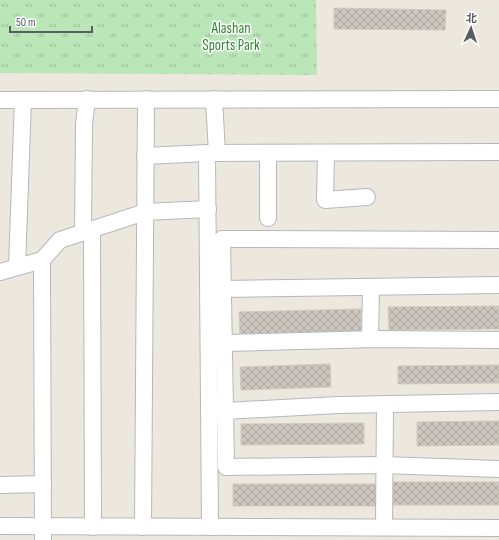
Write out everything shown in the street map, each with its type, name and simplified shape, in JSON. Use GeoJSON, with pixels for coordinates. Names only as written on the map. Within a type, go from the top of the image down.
{"type":"FeatureCollection","features":[{"type":"Feature","properties":{"kind":"street"},"geometry":{"type":"LineString","coordinates":[[0,100],[499,98]]}},
{"type":"Feature","properties":{"kind":"street"},"geometry":{"type":"LineString","coordinates":[[143,527],[146,99]]}},
{"type":"Feature","properties":{"kind":"street"},"geometry":{"type":"LineString","coordinates":[[210,527],[208,209],[214,99]]}},
{"type":"Feature","properties":{"kind":"street"},"geometry":{"type":"LineString","coordinates":[[17,267],[23,100]]}},
{"type":"Feature","properties":{"kind":"street"},"geometry":{"type":"LineString","coordinates":[[87,100],[84,124],[94,526]]}},
{"type":"Feature","properties":{"kind":"street"},"geometry":{"type":"LineString","coordinates":[[146,156],[212,153],[326,154],[499,152]]}},
{"type":"Feature","properties":{"kind":"street"},"geometry":{"type":"LineString","coordinates":[[268,154],[268,218]]}},
{"type":"Feature","properties":{"kind":"street"},"geometry":{"type":"LineString","coordinates":[[326,154],[326,200],[367,197]]}},
{"type":"Feature","properties":{"kind":"street"},"geometry":{"type":"LineString","coordinates":[[0,272],[42,260],[60,240],[145,212],[208,209]]}},
{"type":"Feature","properties":{"kind":"street"},"geometry":{"type":"LineString","coordinates":[[499,240],[222,239],[226,467],[383,465],[499,469]]}},
{"type":"Feature","properties":{"kind":"street"},"geometry":{"type":"LineString","coordinates":[[42,260],[43,533]]}},
{"type":"Feature","properties":{"kind":"street"},"geometry":{"type":"LineString","coordinates":[[222,289],[499,285]]}},
{"type":"Feature","properties":{"kind":"street"},"geometry":{"type":"LineString","coordinates":[[370,339],[371,287]]}},
{"type":"Feature","properties":{"kind":"street"},"geometry":{"type":"LineString","coordinates":[[224,343],[370,339],[499,340]]}},
{"type":"Feature","properties":{"kind":"street"},"geometry":{"type":"LineString","coordinates":[[225,411],[385,404],[499,402]]}},
{"type":"Feature","properties":{"kind":"street"},"geometry":{"type":"LineString","coordinates":[[384,528],[383,465],[385,404]]}},
{"type":"Feature","properties":{"kind":"street"},"geometry":{"type":"LineString","coordinates":[[0,484],[43,484]]}},
{"type":"Feature","properties":{"kind":"street"},"geometry":{"type":"LineString","coordinates":[[0,526],[43,533],[94,526],[117,533],[143,527],[186,533],[210,527],[499,528]]}},
{"type":"Feature","properties":{"kind":"green space","name":"Alashan Sports Park"},"geometry":{"type":"Polygon","coordinates":[[[0,0],[316,0],[317,75],[0,73],[0,0]]]}},
{"type":"Feature","properties":{"kind":"building"},"geometry":{"type":"Polygon","coordinates":[[[334,8],[446,10],[445,30],[334,29],[334,8]]]}},
{"type":"Feature","properties":{"kind":"building"},"geometry":{"type":"Polygon","coordinates":[[[499,306],[499,329],[389,330],[388,307],[499,306]]]}},
{"type":"Feature","properties":{"kind":"building"},"geometry":{"type":"Polygon","coordinates":[[[361,309],[361,331],[240,334],[239,312],[361,309]]]}},
{"type":"Feature","properties":{"kind":"building"},"geometry":{"type":"Polygon","coordinates":[[[330,364],[331,387],[241,390],[240,367],[330,364]]]}},
{"type":"Feature","properties":{"kind":"building"},"geometry":{"type":"Polygon","coordinates":[[[499,365],[499,383],[398,384],[398,366],[499,365]]]}},
{"type":"Feature","properties":{"kind":"building"},"geometry":{"type":"Polygon","coordinates":[[[499,421],[499,445],[417,446],[417,422],[499,421]]]}},
{"type":"Feature","properties":{"kind":"building"},"geometry":{"type":"Polygon","coordinates":[[[364,423],[364,444],[241,445],[241,424],[364,423]]]}},
{"type":"Feature","properties":{"kind":"building"},"geometry":{"type":"Polygon","coordinates":[[[391,482],[499,482],[499,505],[391,505],[391,482]]]}},
{"type":"Feature","properties":{"kind":"building"},"geometry":{"type":"Polygon","coordinates":[[[233,484],[378,484],[378,506],[233,506],[233,484]]]}}]}
